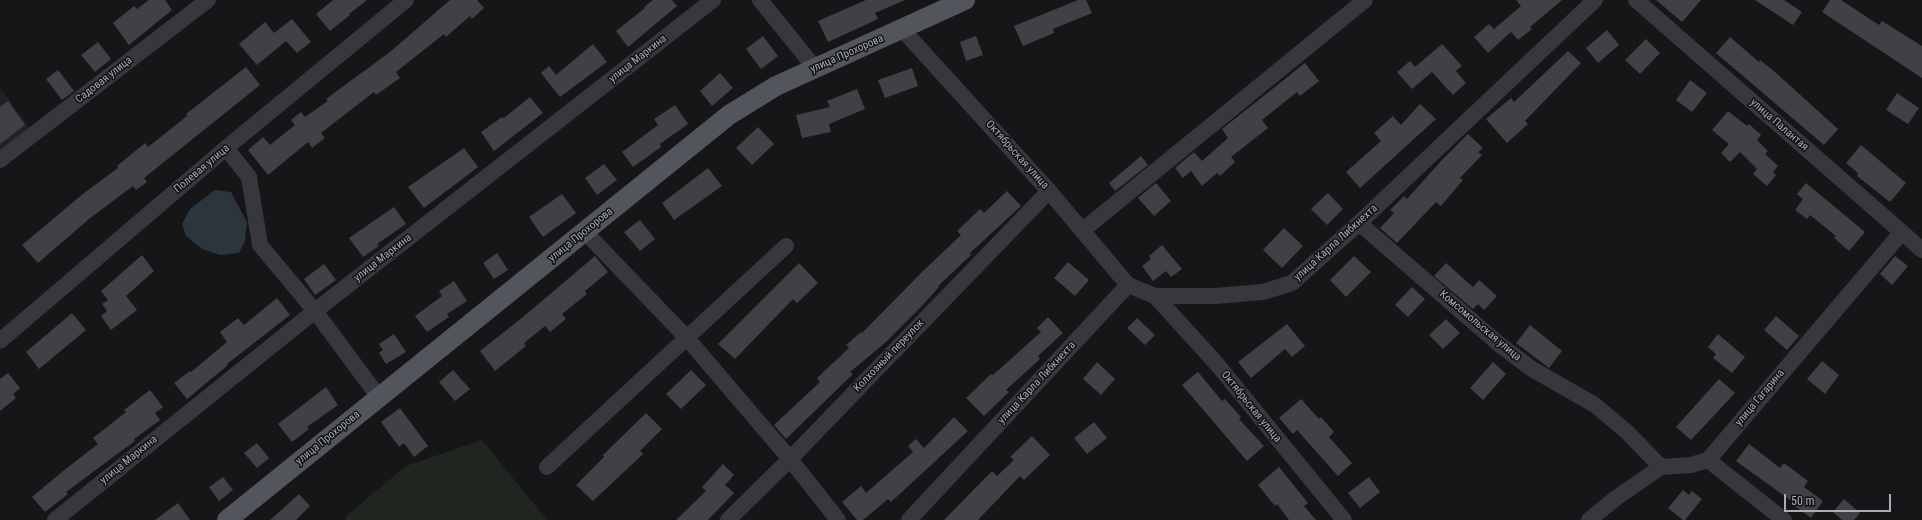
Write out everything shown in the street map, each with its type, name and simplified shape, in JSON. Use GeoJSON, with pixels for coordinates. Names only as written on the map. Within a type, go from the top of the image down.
{"type":"FeatureCollection","features":[{"type":"Feature","properties":{"kind":"main road","name":"улица Прохорова"},"geometry":{"type":"LineString","coordinates":[[227,520],[378,396],[585,232],[728,115],[776,86],[965,0]]}},
{"type":"Feature","properties":{"kind":"street","name":"Садовая улица"},"geometry":{"type":"LineString","coordinates":[[0,160],[208,0]]}},
{"type":"Feature","properties":{"kind":"street","name":"Полевая улица"},"geometry":{"type":"LineString","coordinates":[[0,341],[226,148],[406,0]]}},
{"type":"Feature","properties":{"kind":"street","name":"улица Маркина"},"geometry":{"type":"LineString","coordinates":[[54,520],[315,311],[713,0]]}},
{"type":"Feature","properties":{"kind":"street"},"geometry":{"type":"LineString","coordinates":[[760,0],[815,68]]}},
{"type":"Feature","properties":{"kind":"street"},"geometry":{"type":"LineString","coordinates":[[1083,230],[1365,0]]}},
{"type":"Feature","properties":{"kind":"street","name":"улица Карла Либкнехта"},"geometry":{"type":"LineString","coordinates":[[909,520],[1128,285],[1155,296],[1248,294],[1277,289],[1292,283],[1359,223],[1595,0]]}},
{"type":"Feature","properties":{"kind":"street","name":"улица Палантая"},"geometry":{"type":"LineString","coordinates":[[1636,0],[1922,250]]}},
{"type":"Feature","properties":{"kind":"street","name":"Октябрьская улица"},"geometry":{"type":"LineString","coordinates":[[902,29],[1049,191],[1128,285]]}},
{"type":"Feature","properties":{"kind":"street"},"geometry":{"type":"LineString","coordinates":[[226,148],[249,177],[260,245],[315,311],[378,396]]}},
{"type":"Feature","properties":{"kind":"street","name":"Колхозный переулок"},"geometry":{"type":"LineString","coordinates":[[728,520],[790,459],[1049,191]]}},
{"type":"Feature","properties":{"kind":"street","name":"Комсомольская улица"},"geometry":{"type":"LineString","coordinates":[[1359,223],[1500,345],[1532,369],[1595,405],[1627,432],[1661,467]]}},
{"type":"Feature","properties":{"kind":"street"},"geometry":{"type":"LineString","coordinates":[[585,232],[686,337],[790,459],[838,520]]}},
{"type":"Feature","properties":{"kind":"street","name":"улица Гагарина"},"geometry":{"type":"LineString","coordinates":[[1708,460],[1902,232]]}},
{"type":"Feature","properties":{"kind":"street"},"geometry":{"type":"LineString","coordinates":[[547,467],[786,246]]}},
{"type":"Feature","properties":{"kind":"street","name":"Октябрьская улица"},"geometry":{"type":"LineString","coordinates":[[1155,296],[1216,363],[1344,520]]}},
{"type":"Feature","properties":{"kind":"street"},"geometry":{"type":"LineString","coordinates":[[1589,520],[1616,498],[1661,467],[1692,465],[1708,460],[1784,520]]}},
{"type":"Feature","properties":{"kind":"shaded area"},"geometry":{"type":"Polygon","coordinates":[[[0,88],[30,128],[0,155],[0,88]]]}},
{"type":"Feature","properties":{"kind":"shaded area"},"geometry":{"type":"Polygon","coordinates":[[[215,190],[231,192],[247,222],[245,241],[239,253],[220,255],[202,249],[186,236],[182,224],[190,209],[215,190]]]}},
{"type":"Feature","properties":{"kind":"shaded area"},"geometry":{"type":"Polygon","coordinates":[[[482,440],[547,520],[345,520],[346,516],[406,466],[482,440]]]}},
{"type":"Feature","properties":{"kind":"building"},"geometry":{"type":"Polygon","coordinates":[[[149,0],[165,0],[172,10],[129,45],[113,23],[134,6],[137,9],[149,0]]]}},
{"type":"Feature","properties":{"kind":"building"},"geometry":{"type":"Polygon","coordinates":[[[333,0],[367,0],[330,31],[316,14],[333,0]]]}},
{"type":"Feature","properties":{"kind":"building"},"geometry":{"type":"Polygon","coordinates":[[[450,0],[477,0],[484,8],[472,19],[470,16],[446,37],[444,34],[396,72],[400,78],[376,95],[374,92],[321,133],[325,138],[312,148],[308,142],[268,175],[248,150],[263,137],[270,145],[295,125],[291,120],[301,112],[305,117],[328,101],[326,99],[390,52],[450,0]]]}},
{"type":"Feature","properties":{"kind":"building"},"geometry":{"type":"Polygon","coordinates":[[[653,0],[672,0],[677,6],[628,47],[616,31],[653,0]]]}},
{"type":"Feature","properties":{"kind":"building"},"geometry":{"type":"Polygon","coordinates":[[[866,0],[905,0],[875,13],[878,19],[828,42],[818,21],[866,0]]]}},
{"type":"Feature","properties":{"kind":"building"},"geometry":{"type":"Polygon","coordinates":[[[1078,0],[1086,0],[1092,13],[1053,29],[1054,33],[1023,46],[1014,26],[1078,0]]]}},
{"type":"Feature","properties":{"kind":"building"},"geometry":{"type":"Polygon","coordinates":[[[1516,0],[1562,0],[1530,27],[1532,29],[1518,40],[1511,32],[1488,53],[1474,37],[1489,24],[1494,29],[1521,6],[1516,0]]]}},
{"type":"Feature","properties":{"kind":"building"},"geometry":{"type":"Polygon","coordinates":[[[1656,0],[1701,0],[1682,22],[1656,0]]]}},
{"type":"Feature","properties":{"kind":"building"},"geometry":{"type":"Polygon","coordinates":[[[1755,0],[1784,0],[1802,12],[1793,25],[1755,0]]]}},
{"type":"Feature","properties":{"kind":"building"},"geometry":{"type":"Polygon","coordinates":[[[1830,0],[1841,0],[1879,25],[1882,21],[1922,46],[1922,78],[1822,12],[1830,0]]]}},
{"type":"Feature","properties":{"kind":"building"},"geometry":{"type":"Polygon","coordinates":[[[292,19],[311,42],[297,53],[286,41],[257,65],[239,44],[265,22],[274,33],[292,19]]]}},
{"type":"Feature","properties":{"kind":"building"},"geometry":{"type":"Polygon","coordinates":[[[1607,30],[1619,45],[1598,63],[1586,48],[1607,30]]]}},
{"type":"Feature","properties":{"kind":"building"},"geometry":{"type":"Polygon","coordinates":[[[763,36],[778,56],[761,69],[746,49],[763,36]]]}},
{"type":"Feature","properties":{"kind":"building"},"geometry":{"type":"Polygon","coordinates":[[[976,36],[983,55],[966,61],[960,42],[976,36]]]}},
{"type":"Feature","properties":{"kind":"building"},"geometry":{"type":"Polygon","coordinates":[[[1730,37],[1759,62],[1760,60],[1775,72],[1838,129],[1824,145],[1716,53],[1730,37]]]}},
{"type":"Feature","properties":{"kind":"building"},"geometry":{"type":"Polygon","coordinates":[[[1646,39],[1660,53],[1640,74],[1625,60],[1646,39]]]}},
{"type":"Feature","properties":{"kind":"building"},"geometry":{"type":"Polygon","coordinates":[[[98,42],[111,59],[95,72],[81,55],[98,42]]]}},
{"type":"Feature","properties":{"kind":"building"},"geometry":{"type":"Polygon","coordinates":[[[593,44],[607,62],[560,97],[541,73],[549,66],[556,75],[593,44]]]}},
{"type":"Feature","properties":{"kind":"building"},"geometry":{"type":"Polygon","coordinates":[[[1442,44],[1462,66],[1456,71],[1466,83],[1453,95],[1432,72],[1412,89],[1397,72],[1410,61],[1415,67],[1442,44]]]}},
{"type":"Feature","properties":{"kind":"building"},"geometry":{"type":"Polygon","coordinates":[[[1568,51],[1581,63],[1525,121],[1528,124],[1507,143],[1486,119],[1511,98],[1514,102],[1568,51]]]}},
{"type":"Feature","properties":{"kind":"building"},"geometry":{"type":"Polygon","coordinates":[[[1305,63],[1319,81],[1300,96],[1297,92],[1262,120],[1268,128],[1231,157],[1235,162],[1220,176],[1217,173],[1202,186],[1191,171],[1183,178],[1175,168],[1194,152],[1202,161],[1228,138],[1222,129],[1305,63]]]}},
{"type":"Feature","properties":{"kind":"building"},"geometry":{"type":"Polygon","coordinates":[[[246,67],[260,85],[144,178],[147,182],[136,190],[133,186],[89,219],[38,263],[22,245],[84,193],[118,168],[117,166],[145,143],[148,147],[187,116],[186,114],[246,67]]]}},
{"type":"Feature","properties":{"kind":"building"},"geometry":{"type":"Polygon","coordinates":[[[912,68],[918,86],[885,98],[878,80],[912,68]]]}},
{"type":"Feature","properties":{"kind":"building"},"geometry":{"type":"Polygon","coordinates":[[[58,70],[74,91],[62,100],[46,79],[58,70]]]}},
{"type":"Feature","properties":{"kind":"building"},"geometry":{"type":"Polygon","coordinates":[[[720,73],[733,88],[712,106],[700,91],[720,73]]]}},
{"type":"Feature","properties":{"kind":"building"},"geometry":{"type":"Polygon","coordinates":[[[1690,80],[1707,93],[1692,112],[1676,100],[1690,80]]]}},
{"type":"Feature","properties":{"kind":"building"},"geometry":{"type":"Polygon","coordinates":[[[857,89],[865,109],[829,124],[831,132],[802,138],[796,115],[830,107],[827,101],[857,89]]]}},
{"type":"Feature","properties":{"kind":"building"},"geometry":{"type":"Polygon","coordinates":[[[1897,93],[1919,108],[1908,124],[1886,110],[1897,93]]]}},
{"type":"Feature","properties":{"kind":"building"},"geometry":{"type":"Polygon","coordinates":[[[530,97],[543,113],[494,151],[481,132],[502,117],[504,118],[530,97]]]}},
{"type":"Feature","properties":{"kind":"building"},"geometry":{"type":"Polygon","coordinates":[[[8,101],[25,125],[0,144],[0,107],[8,101]]]}},
{"type":"Feature","properties":{"kind":"building"},"geometry":{"type":"Polygon","coordinates":[[[1420,104],[1436,119],[1360,188],[1346,172],[1381,141],[1374,133],[1393,116],[1401,125],[1420,104]]]}},
{"type":"Feature","properties":{"kind":"building"},"geometry":{"type":"Polygon","coordinates":[[[675,105],[688,124],[660,144],[661,147],[633,167],[622,152],[658,125],[654,119],[675,105]]]}},
{"type":"Feature","properties":{"kind":"building"},"geometry":{"type":"Polygon","coordinates":[[[1728,111],[1747,126],[1749,124],[1761,135],[1757,140],[1768,151],[1765,154],[1778,166],[1773,172],[1776,175],[1767,186],[1753,174],[1757,169],[1740,152],[1730,162],[1721,153],[1729,144],[1712,130],[1728,111]]]}},
{"type":"Feature","properties":{"kind":"building"},"geometry":{"type":"Polygon","coordinates":[[[758,127],[774,144],[752,165],[736,148],[758,127]]]}},
{"type":"Feature","properties":{"kind":"building"},"geometry":{"type":"Polygon","coordinates":[[[1468,134],[1483,148],[1478,152],[1482,155],[1460,178],[1463,180],[1441,206],[1436,202],[1397,243],[1380,228],[1394,213],[1390,210],[1404,196],[1407,199],[1441,161],[1468,134]]]}},
{"type":"Feature","properties":{"kind":"building"},"geometry":{"type":"Polygon","coordinates":[[[1861,145],[1906,183],[1890,202],[1857,176],[1858,173],[1846,163],[1861,145]]]}},
{"type":"Feature","properties":{"kind":"building"},"geometry":{"type":"Polygon","coordinates":[[[464,148],[478,167],[424,208],[408,187],[464,148]]]}},
{"type":"Feature","properties":{"kind":"building"},"geometry":{"type":"Polygon","coordinates":[[[1141,156],[1148,165],[1115,191],[1109,183],[1141,156]]]}},
{"type":"Feature","properties":{"kind":"building"},"geometry":{"type":"Polygon","coordinates":[[[604,164],[617,180],[597,195],[585,178],[604,164]]]}},
{"type":"Feature","properties":{"kind":"building"},"geometry":{"type":"Polygon","coordinates":[[[708,168],[722,186],[674,220],[662,203],[708,168]]]}},
{"type":"Feature","properties":{"kind":"building"},"geometry":{"type":"Polygon","coordinates":[[[1156,183],[1171,201],[1154,216],[1138,198],[1156,183]]]}},
{"type":"Feature","properties":{"kind":"building"},"geometry":{"type":"Polygon","coordinates":[[[1806,183],[1865,232],[1849,251],[1834,238],[1836,236],[1810,215],[1807,219],[1795,210],[1803,199],[1797,194],[1806,183]]]}},
{"type":"Feature","properties":{"kind":"building"},"geometry":{"type":"Polygon","coordinates":[[[1007,191],[1021,206],[970,253],[971,255],[938,286],[939,287],[919,309],[886,342],[850,372],[853,374],[786,439],[774,425],[820,382],[817,378],[849,348],[846,345],[861,332],[862,333],[961,235],[957,231],[980,209],[984,213],[1007,191]]]}},
{"type":"Feature","properties":{"kind":"building"},"geometry":{"type":"Polygon","coordinates":[[[1328,193],[1343,209],[1327,225],[1311,209],[1328,193]]]}},
{"type":"Feature","properties":{"kind":"building"},"geometry":{"type":"Polygon","coordinates":[[[562,194],[576,213],[543,237],[529,217],[562,194]]]}},
{"type":"Feature","properties":{"kind":"building"},"geometry":{"type":"Polygon","coordinates":[[[394,207],[406,224],[377,244],[379,246],[363,257],[349,238],[394,207]]]}},
{"type":"Feature","properties":{"kind":"building"},"geometry":{"type":"Polygon","coordinates":[[[640,220],[655,239],[640,251],[624,232],[640,220]]]}},
{"type":"Feature","properties":{"kind":"building"},"geometry":{"type":"Polygon","coordinates":[[[1284,228],[1303,246],[1282,268],[1263,250],[1284,228]]]}},
{"type":"Feature","properties":{"kind":"building"},"geometry":{"type":"Polygon","coordinates":[[[1162,245],[1182,269],[1171,277],[1166,271],[1153,281],[1142,266],[1151,259],[1149,256],[1162,245]]]}},
{"type":"Feature","properties":{"kind":"building"},"geometry":{"type":"Polygon","coordinates":[[[497,253],[508,270],[494,279],[483,263],[497,253]]]}},
{"type":"Feature","properties":{"kind":"building"},"geometry":{"type":"Polygon","coordinates":[[[142,255],[154,271],[126,296],[137,310],[111,330],[101,316],[107,311],[102,304],[108,300],[101,291],[142,255]]]}},
{"type":"Feature","properties":{"kind":"building"},"geometry":{"type":"Polygon","coordinates":[[[595,256],[608,272],[585,291],[587,294],[562,314],[566,319],[550,332],[545,326],[524,343],[526,346],[495,371],[480,351],[595,256]]]}},
{"type":"Feature","properties":{"kind":"building"},"geometry":{"type":"Polygon","coordinates":[[[1354,256],[1371,272],[1346,297],[1330,280],[1354,256]]]}},
{"type":"Feature","properties":{"kind":"building"},"geometry":{"type":"Polygon","coordinates":[[[1895,256],[1908,266],[1892,285],[1880,274],[1895,256]]]}},
{"type":"Feature","properties":{"kind":"building"},"geometry":{"type":"Polygon","coordinates":[[[1068,262],[1089,280],[1075,296],[1054,278],[1068,262]]]}},
{"type":"Feature","properties":{"kind":"building"},"geometry":{"type":"Polygon","coordinates":[[[799,263],[818,283],[797,303],[793,299],[735,359],[718,344],[799,263]]]}},
{"type":"Feature","properties":{"kind":"building"},"geometry":{"type":"Polygon","coordinates":[[[1446,263],[1473,287],[1479,280],[1497,296],[1484,310],[1478,304],[1473,309],[1434,276],[1446,263]]]}},
{"type":"Feature","properties":{"kind":"building"},"geometry":{"type":"Polygon","coordinates":[[[324,264],[336,280],[315,295],[304,279],[324,264]]]}},
{"type":"Feature","properties":{"kind":"building"},"geometry":{"type":"Polygon","coordinates":[[[454,281],[467,301],[447,314],[449,317],[427,332],[415,316],[442,296],[439,291],[454,281]]]}},
{"type":"Feature","properties":{"kind":"building"},"geometry":{"type":"Polygon","coordinates":[[[1412,287],[1425,299],[1408,317],[1395,305],[1412,287]]]}},
{"type":"Feature","properties":{"kind":"building"},"geometry":{"type":"Polygon","coordinates":[[[277,298],[290,315],[227,364],[228,365],[187,399],[174,383],[190,371],[191,372],[227,342],[220,332],[238,318],[244,325],[277,298]]]}},
{"type":"Feature","properties":{"kind":"building"},"geometry":{"type":"Polygon","coordinates":[[[72,313],[86,330],[39,369],[26,352],[72,313]]]}},
{"type":"Feature","properties":{"kind":"building"},"geometry":{"type":"Polygon","coordinates":[[[1776,316],[1799,336],[1787,350],[1764,330],[1776,316]]]}},
{"type":"Feature","properties":{"kind":"building"},"geometry":{"type":"Polygon","coordinates":[[[1048,317],[1063,333],[1038,356],[1040,359],[1006,390],[1009,392],[984,416],[966,398],[991,374],[993,375],[1041,332],[1037,328],[1048,317]]]}},
{"type":"Feature","properties":{"kind":"building"},"geometry":{"type":"Polygon","coordinates":[[[1137,318],[1155,335],[1145,345],[1127,328],[1137,318]]]}},
{"type":"Feature","properties":{"kind":"building"},"geometry":{"type":"Polygon","coordinates":[[[1446,319],[1460,333],[1443,349],[1429,335],[1446,319]]]}},
{"type":"Feature","properties":{"kind":"building"},"geometry":{"type":"Polygon","coordinates":[[[1287,324],[1305,346],[1292,357],[1285,349],[1251,378],[1238,362],[1287,324]]]}},
{"type":"Feature","properties":{"kind":"building"},"geometry":{"type":"Polygon","coordinates":[[[1530,325],[1562,351],[1549,368],[1516,343],[1530,325]]]}},
{"type":"Feature","properties":{"kind":"building"},"geometry":{"type":"Polygon","coordinates":[[[394,334],[406,352],[386,364],[379,353],[383,350],[379,344],[394,334]]]}},
{"type":"Feature","properties":{"kind":"building"},"geometry":{"type":"Polygon","coordinates":[[[1718,334],[1745,357],[1732,373],[1713,358],[1716,354],[1708,347],[1718,334]]]}},
{"type":"Feature","properties":{"kind":"building"},"geometry":{"type":"Polygon","coordinates":[[[1822,361],[1839,375],[1825,394],[1807,379],[1822,361]]]}},
{"type":"Feature","properties":{"kind":"building"},"geometry":{"type":"Polygon","coordinates":[[[1097,362],[1115,379],[1101,395],[1083,379],[1097,362]]]}},
{"type":"Feature","properties":{"kind":"building"},"geometry":{"type":"Polygon","coordinates":[[[1493,362],[1506,374],[1483,400],[1470,388],[1493,362]]]}},
{"type":"Feature","properties":{"kind":"building"},"geometry":{"type":"Polygon","coordinates":[[[453,370],[470,389],[455,401],[439,382],[453,370]]]}},
{"type":"Feature","properties":{"kind":"building"},"geometry":{"type":"Polygon","coordinates":[[[691,370],[706,385],[681,409],[666,394],[691,370]]]}},
{"type":"Feature","properties":{"kind":"building"},"geometry":{"type":"Polygon","coordinates":[[[1198,372],[1222,401],[1225,399],[1241,417],[1239,419],[1264,446],[1247,461],[1182,385],[1198,372]]]}},
{"type":"Feature","properties":{"kind":"building"},"geometry":{"type":"Polygon","coordinates":[[[8,373],[20,388],[13,394],[16,398],[0,411],[0,379],[8,373]]]}},
{"type":"Feature","properties":{"kind":"building"},"geometry":{"type":"Polygon","coordinates":[[[1719,379],[1735,393],[1691,440],[1676,427],[1719,379]]]}},
{"type":"Feature","properties":{"kind":"building"},"geometry":{"type":"Polygon","coordinates":[[[326,387],[338,405],[307,427],[309,429],[292,442],[278,424],[326,387]]]}},
{"type":"Feature","properties":{"kind":"building"},"geometry":{"type":"Polygon","coordinates":[[[150,390],[163,407],[155,413],[160,420],[134,439],[135,441],[66,492],[68,494],[45,512],[32,497],[98,444],[93,438],[126,412],[124,410],[150,390]]]}},
{"type":"Feature","properties":{"kind":"building"},"geometry":{"type":"Polygon","coordinates":[[[1301,399],[1319,419],[1321,417],[1334,432],[1329,437],[1352,463],[1338,476],[1297,430],[1293,434],[1279,418],[1301,399]]]}},
{"type":"Feature","properties":{"kind":"building"},"geometry":{"type":"Polygon","coordinates":[[[400,408],[428,446],[414,457],[404,443],[399,447],[381,422],[400,408]]]}},
{"type":"Feature","properties":{"kind":"building"},"geometry":{"type":"Polygon","coordinates":[[[646,413],[662,429],[640,451],[643,454],[593,501],[576,485],[604,457],[603,455],[646,413]]]}},
{"type":"Feature","properties":{"kind":"building"},"geometry":{"type":"Polygon","coordinates":[[[954,417],[968,431],[891,502],[888,499],[863,520],[857,520],[842,502],[861,486],[866,493],[913,452],[908,446],[916,439],[924,448],[954,417]]]}},
{"type":"Feature","properties":{"kind":"building"},"geometry":{"type":"Polygon","coordinates":[[[1094,422],[1107,438],[1087,454],[1074,438],[1094,422]]]}},
{"type":"Feature","properties":{"kind":"building"},"geometry":{"type":"Polygon","coordinates":[[[1032,436],[1050,455],[1024,480],[1020,476],[978,520],[944,520],[992,471],[997,476],[1014,460],[1010,457],[1032,436]]]}},
{"type":"Feature","properties":{"kind":"building"},"geometry":{"type":"Polygon","coordinates":[[[257,443],[269,458],[257,468],[244,453],[257,443]]]}},
{"type":"Feature","properties":{"kind":"building"},"geometry":{"type":"Polygon","coordinates":[[[1749,444],[1780,468],[1784,463],[1808,481],[1804,487],[1823,501],[1811,518],[1796,507],[1797,505],[1736,461],[1749,444]]]}},
{"type":"Feature","properties":{"kind":"building"},"geometry":{"type":"Polygon","coordinates":[[[723,464],[734,475],[725,485],[734,493],[708,520],[676,520],[706,491],[702,487],[723,464]]]}},
{"type":"Feature","properties":{"kind":"building"},"geometry":{"type":"Polygon","coordinates":[[[1279,467],[1308,503],[1304,506],[1316,520],[1289,520],[1277,504],[1275,506],[1258,485],[1279,467]]]}},
{"type":"Feature","properties":{"kind":"building"},"geometry":{"type":"Polygon","coordinates":[[[223,477],[233,490],[219,501],[209,487],[223,477]]]}},
{"type":"Feature","properties":{"kind":"building"},"geometry":{"type":"Polygon","coordinates":[[[1369,477],[1380,492],[1360,508],[1348,493],[1369,477]]]}},
{"type":"Feature","properties":{"kind":"building"},"geometry":{"type":"Polygon","coordinates":[[[1683,490],[1689,495],[1692,491],[1702,499],[1685,520],[1668,508],[1683,490]]]}},
{"type":"Feature","properties":{"kind":"building"},"geometry":{"type":"Polygon","coordinates":[[[299,494],[310,506],[296,520],[270,520],[299,494]]]}},
{"type":"Feature","properties":{"kind":"building"},"geometry":{"type":"Polygon","coordinates":[[[1844,499],[1860,513],[1854,520],[1842,520],[1833,512],[1844,499]]]}},
{"type":"Feature","properties":{"kind":"building"},"geometry":{"type":"Polygon","coordinates":[[[178,503],[190,520],[155,520],[178,503]]]}}]}
